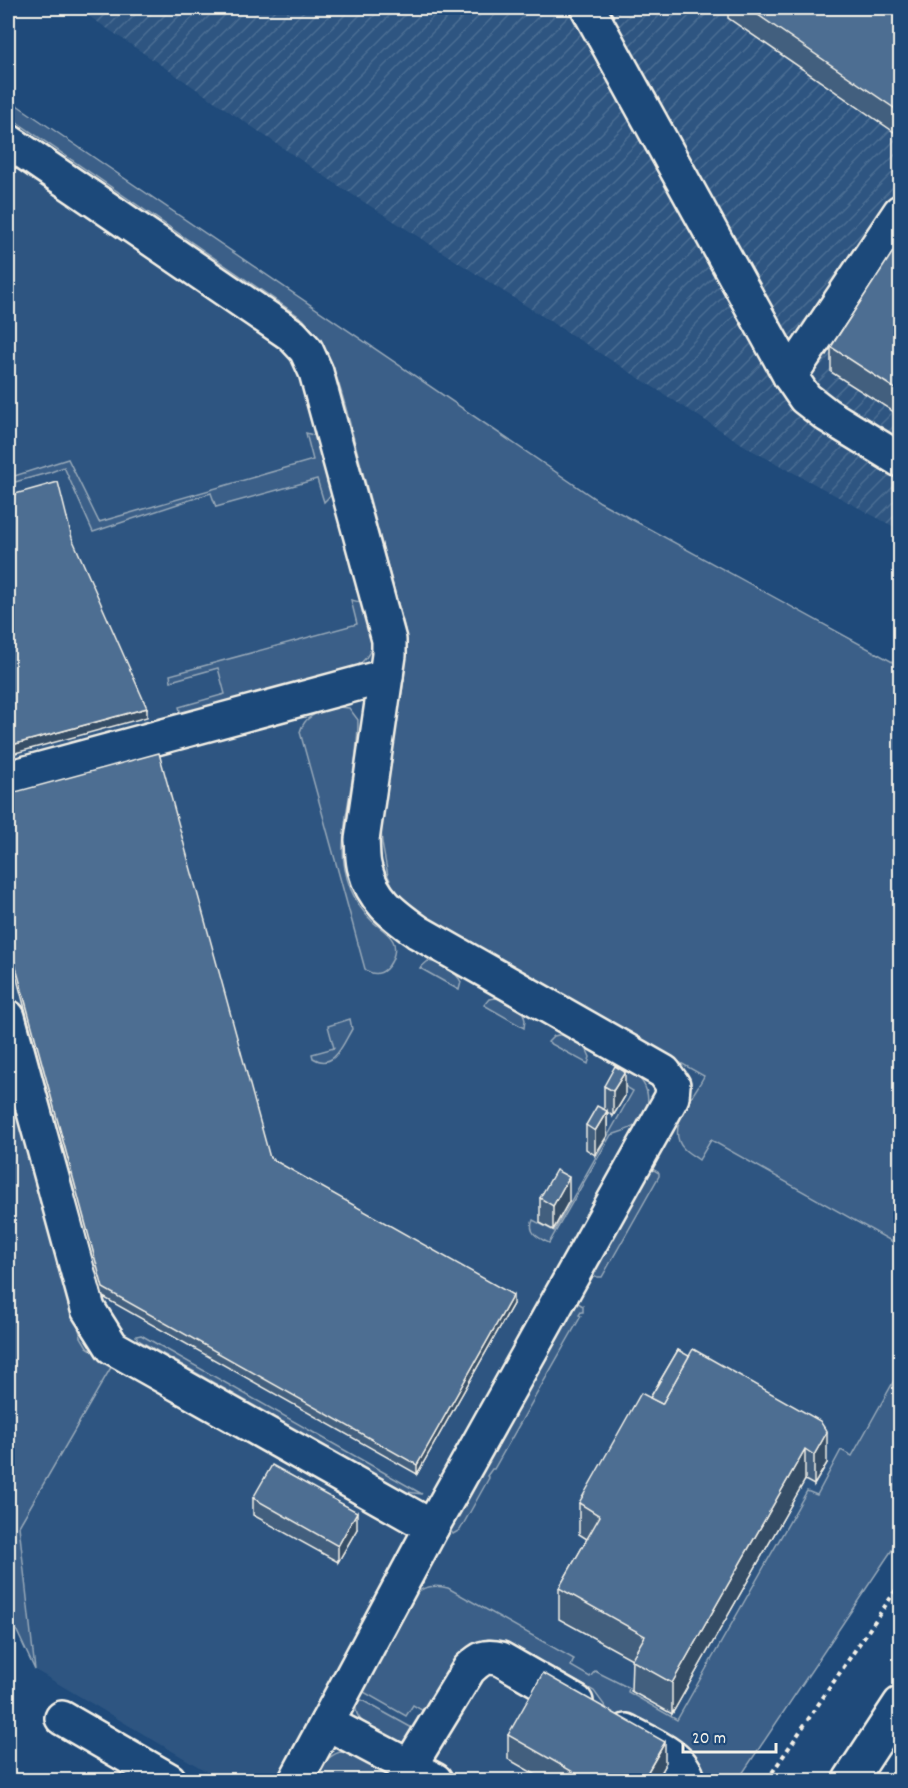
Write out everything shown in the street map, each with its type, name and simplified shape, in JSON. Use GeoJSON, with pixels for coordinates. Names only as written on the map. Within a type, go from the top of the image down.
{"type":"FeatureCollection","features":[{"type":"Feature","properties":{"kind":"street"},"geometry":{"type":"LineString","coordinates":[[588,8],[790,376],[805,398],[827,415],[900,460]]}},
{"type":"Feature","properties":{"kind":"street"},"geometry":{"type":"LineString","coordinates":[[8,141],[292,335],[306,350],[316,372],[389,640],[389,655],[362,840],[364,868],[375,895],[391,912],[418,932],[664,1072],[673,1085],[672,1097],[432,1527],[296,1780]]}},
{"type":"Feature","properties":{"kind":"street"},"geometry":{"type":"LineString","coordinates":[[790,376],[900,212]]}},
{"type":"Feature","properties":{"kind":"street"},"geometry":{"type":"LineString","coordinates":[[8,778],[386,676]]}},
{"type":"Feature","properties":{"kind":"street"},"geometry":{"type":"LineString","coordinates":[[8,1017],[88,1309],[112,1347],[432,1527]]}},
{"type":"Feature","properties":{"kind":"street"},"geometry":{"type":"LineString","coordinates":[[327,1723],[416,1776],[469,1669],[480,1659],[491,1656],[501,1659],[678,1761],[685,1770],[688,1780]]}},
{"type":"Feature","properties":{"kind":"street"},"geometry":{"type":"LineString","coordinates":[[850,1780],[900,1704]]}},
{"type":"Feature","properties":{"kind":"street"},"geometry":{"type":"LineString","coordinates":[[62,1718],[169,1780]]}},
{"type":"Feature","properties":{"kind":"path"},"geometry":{"type":"LineString","coordinates":[[767,1780],[900,1584]]}},
{"type":"Feature","properties":{"kind":"shaded area"},"geometry":{"type":"Polygon","coordinates":[[[77,8],[900,8],[900,530],[753,451],[339,186],[77,8]]]}},
{"type":"Feature","properties":{"kind":"shaded area"},"geometry":{"type":"Polygon","coordinates":[[[8,99],[600,502],[900,666],[900,1538],[738,1780],[221,1780],[35,1670],[8,1612],[8,99]]]}},
{"type":"Feature","properties":{"kind":"shaded area"},"geometry":{"type":"Polygon","coordinates":[[[8,99],[600,502],[900,666],[900,1246],[711,1140],[699,1160],[689,1153],[679,1141],[677,1131],[683,1112],[704,1076],[431,923],[407,904],[392,885],[388,876],[381,829],[404,680],[405,630],[340,387],[325,351],[303,319],[8,116],[8,99]]]}},
{"type":"Feature","properties":{"kind":"shaded area"},"geometry":{"type":"Polygon","coordinates":[[[306,433],[319,439],[332,490],[331,495],[324,502],[317,479],[216,507],[211,493],[93,532],[64,467],[8,484],[8,478],[68,459],[99,522],[313,460],[306,433]]]}},
{"type":"Feature","properties":{"kind":"shaded area"},"geometry":{"type":"Polygon","coordinates":[[[351,600],[360,602],[364,606],[368,615],[372,644],[366,658],[357,666],[181,715],[179,707],[225,694],[218,668],[171,681],[170,675],[357,624],[351,600]]]}},
{"type":"Feature","properties":{"kind":"shaded area"},"geometry":{"type":"Polygon","coordinates":[[[338,707],[349,708],[358,720],[356,756],[343,840],[343,858],[347,879],[366,915],[389,936],[395,947],[392,960],[384,971],[378,973],[365,969],[300,732],[310,717],[338,707]]]}},
{"type":"Feature","properties":{"kind":"shaded area"},"geometry":{"type":"Polygon","coordinates":[[[428,961],[452,971],[461,982],[459,990],[420,968],[428,961]]]}},
{"type":"Feature","properties":{"kind":"shaded area"},"geometry":{"type":"Polygon","coordinates":[[[496,998],[523,1013],[524,1028],[484,1005],[489,999],[496,998]]]}},
{"type":"Feature","properties":{"kind":"shaded area"},"geometry":{"type":"Polygon","coordinates":[[[350,1019],[352,1029],[337,1054],[327,1061],[313,1058],[312,1054],[334,1048],[328,1026],[350,1019]]]}},
{"type":"Feature","properties":{"kind":"shaded area"},"geometry":{"type":"Polygon","coordinates":[[[563,1034],[586,1048],[590,1057],[588,1064],[548,1042],[554,1036],[563,1034]]]}},
{"type":"Feature","properties":{"kind":"shaded area"},"geometry":{"type":"Polygon","coordinates":[[[620,1071],[630,1073],[643,1083],[648,1099],[647,1108],[637,1124],[611,1135],[549,1243],[533,1232],[533,1220],[554,1231],[633,1091],[613,1079],[620,1071]]]}},
{"type":"Feature","properties":{"kind":"shaded area"},"geometry":{"type":"Polygon","coordinates":[[[8,1073],[81,1337],[87,1347],[113,1364],[19,1526],[35,1670],[8,1612],[8,1073]]]}},
{"type":"Feature","properties":{"kind":"shaded area"},"geometry":{"type":"Polygon","coordinates":[[[654,1170],[659,1173],[659,1176],[602,1277],[597,1277],[593,1274],[594,1270],[650,1171],[654,1170]]]}},
{"type":"Feature","properties":{"kind":"shaded area"},"geometry":{"type":"Polygon","coordinates":[[[575,1304],[583,1306],[583,1312],[579,1315],[581,1316],[494,1469],[487,1476],[489,1478],[460,1530],[453,1534],[449,1529],[575,1304]]]}},
{"type":"Feature","properties":{"kind":"shaded area"},"geometry":{"type":"Polygon","coordinates":[[[141,1335],[422,1494],[407,1492],[138,1340],[136,1336],[141,1335]]]}},
{"type":"Feature","properties":{"kind":"shaded area"},"geometry":{"type":"Polygon","coordinates":[[[900,1370],[900,1538],[738,1780],[699,1780],[607,1709],[594,1691],[505,1641],[488,1639],[473,1647],[432,1716],[413,1705],[406,1716],[362,1691],[415,1594],[427,1587],[439,1586],[448,1588],[574,1659],[571,1666],[590,1677],[595,1671],[629,1688],[628,1692],[677,1720],[807,1491],[817,1495],[841,1450],[852,1456],[900,1370]]]}},
{"type":"Feature","properties":{"kind":"shaded area"},"geometry":{"type":"Polygon","coordinates":[[[358,1698],[423,1734],[414,1742],[397,1743],[359,1718],[356,1712],[358,1698]]]}},
{"type":"Feature","properties":{"kind":"shaded area"},"geometry":{"type":"Polygon","coordinates":[[[340,1752],[368,1761],[381,1770],[389,1780],[313,1780],[327,1760],[340,1752]]]}},
{"type":"Feature","properties":{"kind":"building"},"geometry":{"type":"Polygon","coordinates":[[[748,8],[900,8],[900,112],[748,8]]]}},
{"type":"Feature","properties":{"kind":"building"},"geometry":{"type":"Polygon","coordinates":[[[900,241],[900,392],[831,347],[900,241]]]}},
{"type":"Feature","properties":{"kind":"building"},"geometry":{"type":"Polygon","coordinates":[[[58,482],[72,538],[147,708],[8,746],[8,496],[58,482]]]}},
{"type":"Feature","properties":{"kind":"building"},"geometry":{"type":"Polygon","coordinates":[[[159,753],[270,1158],[513,1295],[417,1465],[103,1288],[8,938],[8,794],[159,753]]]}},
{"type":"Feature","properties":{"kind":"building"},"geometry":{"type":"Polygon","coordinates":[[[615,1066],[625,1072],[613,1091],[604,1086],[615,1066]]]}},
{"type":"Feature","properties":{"kind":"building"},"geometry":{"type":"Polygon","coordinates":[[[597,1106],[607,1111],[595,1131],[586,1125],[597,1106]]]}},
{"type":"Feature","properties":{"kind":"building"},"geometry":{"type":"Polygon","coordinates":[[[556,1170],[569,1177],[553,1206],[540,1198],[556,1170]]]}},
{"type":"Feature","properties":{"kind":"building"},"geometry":{"type":"Polygon","coordinates":[[[693,1349],[820,1421],[827,1432],[814,1455],[805,1449],[672,1683],[631,1660],[645,1636],[559,1588],[600,1516],[579,1503],[641,1393],[662,1404],[693,1349]]]}},
{"type":"Feature","properties":{"kind":"building"},"geometry":{"type":"Polygon","coordinates":[[[678,1350],[689,1356],[662,1404],[650,1398],[678,1350]]]}},
{"type":"Feature","properties":{"kind":"building"},"geometry":{"type":"Polygon","coordinates":[[[272,1465],[357,1512],[338,1546],[253,1498],[272,1465]]]}},
{"type":"Feature","properties":{"kind":"building"},"geometry":{"type":"Polygon","coordinates":[[[543,1673],[665,1742],[643,1780],[587,1780],[508,1735],[543,1673]]]}}]}
